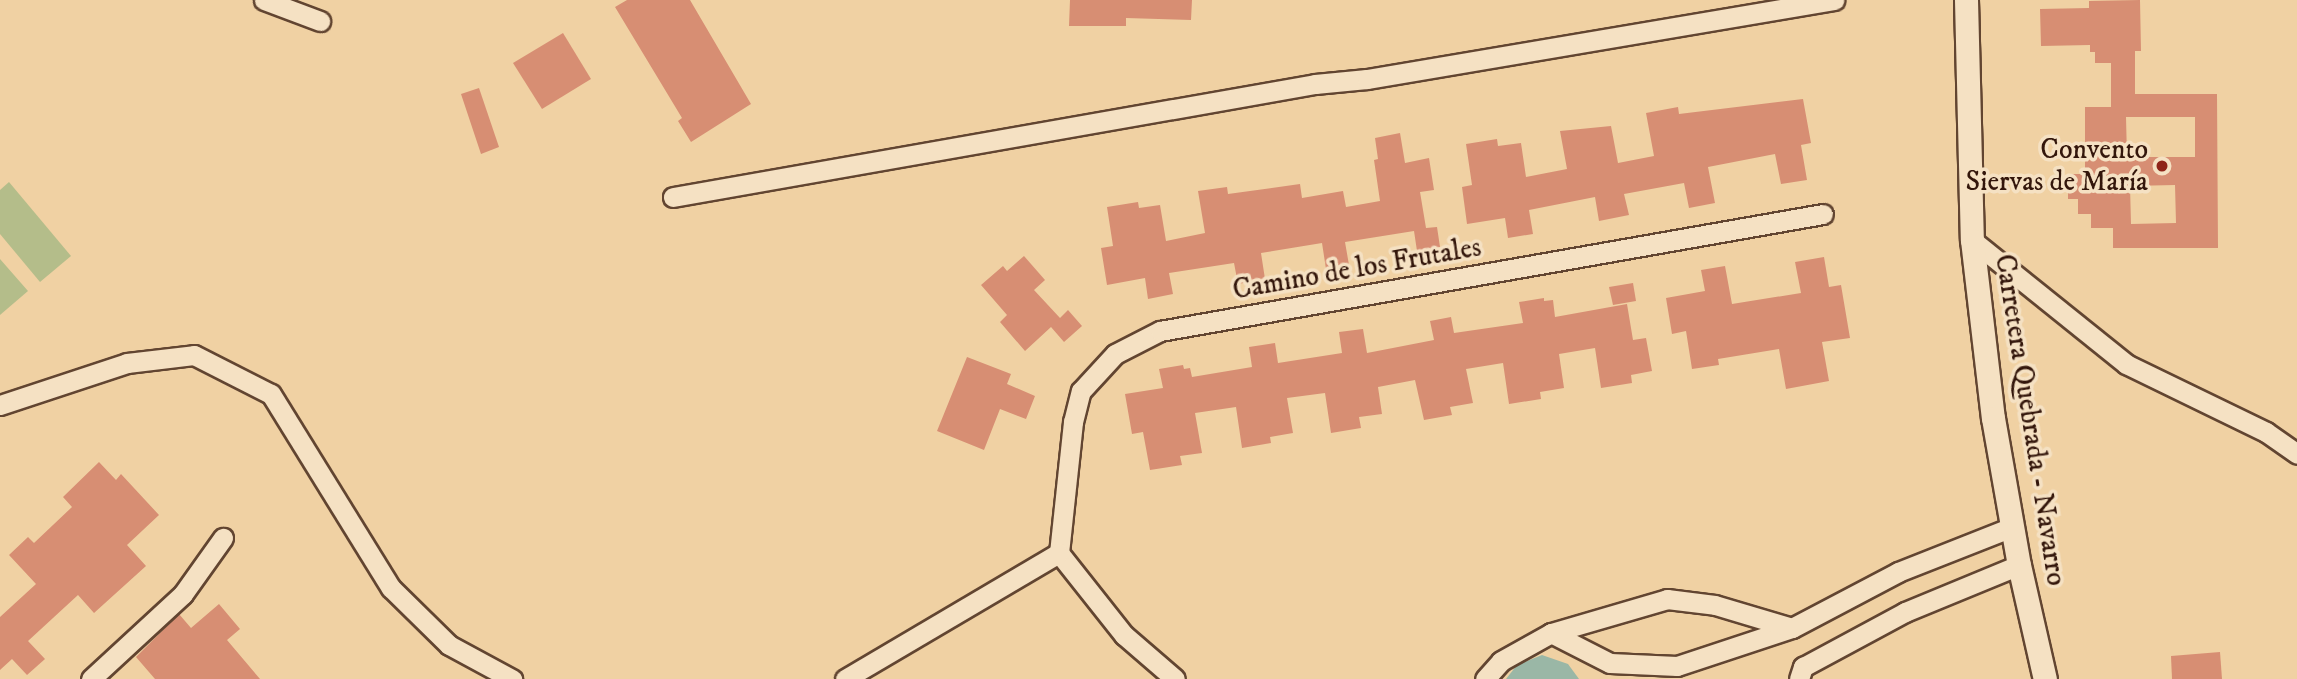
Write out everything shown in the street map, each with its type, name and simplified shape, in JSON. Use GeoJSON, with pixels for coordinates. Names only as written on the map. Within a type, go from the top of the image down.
{"type":"FeatureCollection","features":[{"type":"Feature","properties":{"kind":"street"},"geometry":{"type":"LineString","coordinates":[[264,0],[320,21]]}},
{"type":"Feature","properties":{"kind":"street"},"geometry":{"type":"LineString","coordinates":[[673,197],[1301,87],[1367,79],[1835,0]]}},
{"type":"Feature","properties":{"kind":"street","name":"Carretera Quebrada - Navarro"},"geometry":{"type":"LineString","coordinates":[[1966,0],[1972,240],[1993,418],[2019,565],[2045,679]]}},
{"type":"Feature","properties":{"kind":"street","name":"Camino de los Frutales"},"geometry":{"type":"LineString","coordinates":[[1059,553],[1073,422],[1081,391],[1115,354],[1160,331],[1824,214]]}},
{"type":"Feature","properties":{"kind":"street"},"geometry":{"type":"LineString","coordinates":[[1972,240],[2126,364],[2266,432],[2297,454]]}},
{"type":"Feature","properties":{"kind":"street"},"geometry":{"type":"LineString","coordinates":[[0,405],[127,363],[194,355],[271,394],[391,588],[449,645],[512,679]]}},
{"type":"Feature","properties":{"kind":"street"},"geometry":{"type":"LineString","coordinates":[[1551,634],[1610,663],[1676,666],[1792,628],[1898,572],[2012,527]]}},
{"type":"Feature","properties":{"kind":"street"},"geometry":{"type":"LineString","coordinates":[[91,679],[183,594],[223,538]]}},
{"type":"Feature","properties":{"kind":"street"},"geometry":{"type":"LineString","coordinates":[[845,679],[1059,553],[1124,635],[1175,679]]}},
{"type":"Feature","properties":{"kind":"street"},"geometry":{"type":"LineString","coordinates":[[1787,679],[1905,612],[2019,565]]}},
{"type":"Feature","properties":{"kind":"street"},"geometry":{"type":"LineString","coordinates":[[1485,679],[1502,661],[1551,634],[1667,598],[1715,604],[1792,628]]}},
{"type":"Feature","properties":{"kind":"green space"},"geometry":{"type":"Polygon","coordinates":[[[9,182],[71,256],[40,282],[0,234],[0,190],[9,182]]]}},
{"type":"Feature","properties":{"kind":"green space"},"geometry":{"type":"Polygon","coordinates":[[[0,259],[28,291],[0,315],[0,259]]]}},
{"type":"Feature","properties":{"kind":"shaded area"},"geometry":{"type":"Polygon","coordinates":[[[1542,655],[1568,664],[1579,679],[1506,679],[1517,665],[1542,655]]]}},
{"type":"Feature","properties":{"kind":"building"},"geometry":{"type":"Polygon","coordinates":[[[627,0],[690,0],[751,104],[691,142],[678,121],[682,118],[615,7],[627,0]]]}},
{"type":"Feature","properties":{"kind":"building"},"geometry":{"type":"Polygon","coordinates":[[[1070,0],[1192,0],[1191,20],[1126,18],[1126,26],[1069,26],[1070,0]]]}},
{"type":"Feature","properties":{"kind":"building","name":"Convento Siervas de María"},"geometry":{"type":"Polygon","coordinates":[[[2140,0],[2141,51],[2135,51],[2135,94],[2217,94],[2218,248],[2113,248],[2113,228],[2091,228],[2091,214],[2078,214],[2078,199],[2068,199],[2068,174],[2085,174],[2085,107],[2111,107],[2111,63],[2095,63],[2095,52],[2090,52],[2090,45],[2041,46],[2040,9],[2089,8],[2089,1],[2140,0]],[[2126,117],[2127,157],[2195,157],[2195,117],[2126,117]],[[2175,185],[2130,186],[2131,224],[2176,223],[2175,185]]]}},
{"type":"Feature","properties":{"kind":"building"},"geometry":{"type":"Polygon","coordinates":[[[563,33],[591,79],[542,109],[513,63],[563,33]]]}},
{"type":"Feature","properties":{"kind":"building"},"geometry":{"type":"Polygon","coordinates":[[[479,88],[499,147],[481,154],[461,94],[479,88]]]}},
{"type":"Feature","properties":{"kind":"building"},"geometry":{"type":"Polygon","coordinates":[[[1803,99],[1811,143],[1801,145],[1807,180],[1781,184],[1775,154],[1708,167],[1715,203],[1689,208],[1684,183],[1624,194],[1629,215],[1599,221],[1595,197],[1529,210],[1533,234],[1508,238],[1505,218],[1467,224],[1462,187],[1472,185],[1466,144],[1497,139],[1498,146],[1521,143],[1526,177],[1567,169],[1560,131],[1611,126],[1618,163],[1654,156],[1646,113],[1678,107],[1679,114],[1803,99]]]}},
{"type":"Feature","properties":{"kind":"building"},"geometry":{"type":"Polygon","coordinates":[[[1400,133],[1405,163],[1429,158],[1434,190],[1420,192],[1426,228],[1437,227],[1440,247],[1417,251],[1414,231],[1345,242],[1349,265],[1326,269],[1322,243],[1261,253],[1265,279],[1238,284],[1234,263],[1169,273],[1173,294],[1148,299],[1145,278],[1107,285],[1101,248],[1113,246],[1107,207],[1138,202],[1139,208],[1160,205],[1166,241],[1205,233],[1198,191],[1227,187],[1228,194],[1300,184],[1302,198],[1343,191],[1346,207],[1380,201],[1374,160],[1378,159],[1375,138],[1400,133]]]}},
{"type":"Feature","properties":{"kind":"building"},"geometry":{"type":"Polygon","coordinates":[[[1024,256],[1045,280],[1034,290],[1060,318],[1068,310],[1082,326],[1064,342],[1051,327],[1025,351],[1000,322],[1007,315],[981,285],[1003,266],[1007,271],[1024,256]]]}},
{"type":"Feature","properties":{"kind":"building"},"geometry":{"type":"Polygon","coordinates":[[[1824,257],[1829,287],[1841,285],[1850,338],[1822,342],[1829,381],[1786,389],[1779,349],[1718,359],[1719,365],[1692,369],[1686,331],[1672,334],[1666,298],[1705,291],[1701,270],[1725,266],[1732,304],[1801,293],[1795,262],[1824,257]]]}},
{"type":"Feature","properties":{"kind":"building"},"geometry":{"type":"Polygon","coordinates":[[[1633,283],[1636,301],[1613,305],[1609,287],[1633,283]]]}},
{"type":"Feature","properties":{"kind":"building"},"geometry":{"type":"Polygon","coordinates":[[[1544,298],[1544,301],[1553,300],[1555,317],[1627,304],[1633,340],[1646,338],[1652,371],[1631,375],[1632,383],[1601,388],[1595,348],[1559,354],[1564,388],[1540,392],[1541,399],[1509,404],[1503,363],[1466,369],[1473,403],[1450,407],[1452,415],[1424,420],[1415,380],[1378,387],[1382,414],[1359,417],[1361,428],[1331,433],[1325,393],[1287,398],[1293,433],[1270,437],[1271,443],[1242,448],[1236,407],[1195,413],[1202,453],[1180,456],[1182,465],[1150,470],[1143,432],[1132,434],[1125,394],[1163,388],[1159,369],[1183,365],[1184,369],[1190,368],[1192,377],[1252,367],[1249,347],[1275,343],[1278,363],[1342,353],[1339,332],[1363,329],[1367,353],[1434,340],[1430,321],[1451,317],[1454,333],[1523,323],[1519,302],[1544,298]]]}},
{"type":"Feature","properties":{"kind":"building"},"geometry":{"type":"Polygon","coordinates":[[[967,357],[1011,374],[1007,384],[1035,396],[1026,419],[1000,409],[984,450],[937,431],[967,357]]]}},
{"type":"Feature","properties":{"kind":"building"},"geometry":{"type":"Polygon","coordinates":[[[99,462],[116,480],[121,474],[159,515],[127,545],[146,566],[94,613],[78,595],[28,641],[45,659],[27,675],[12,659],[0,670],[0,617],[36,584],[9,555],[28,537],[34,543],[72,507],[63,497],[99,462]]]}},
{"type":"Feature","properties":{"kind":"building"},"geometry":{"type":"Polygon","coordinates":[[[219,604],[240,629],[227,640],[260,679],[155,679],[136,657],[179,614],[191,628],[219,604]]]}},
{"type":"Feature","properties":{"kind":"building"},"geometry":{"type":"Polygon","coordinates":[[[2220,652],[2222,679],[2172,679],[2171,656],[2220,652]]]}},
{"type":"Feature","properties":{"kind":"place","name":"Convento Siervas de María"},"geometry":{"type":"Point","coordinates":[2162,166]}}]}
